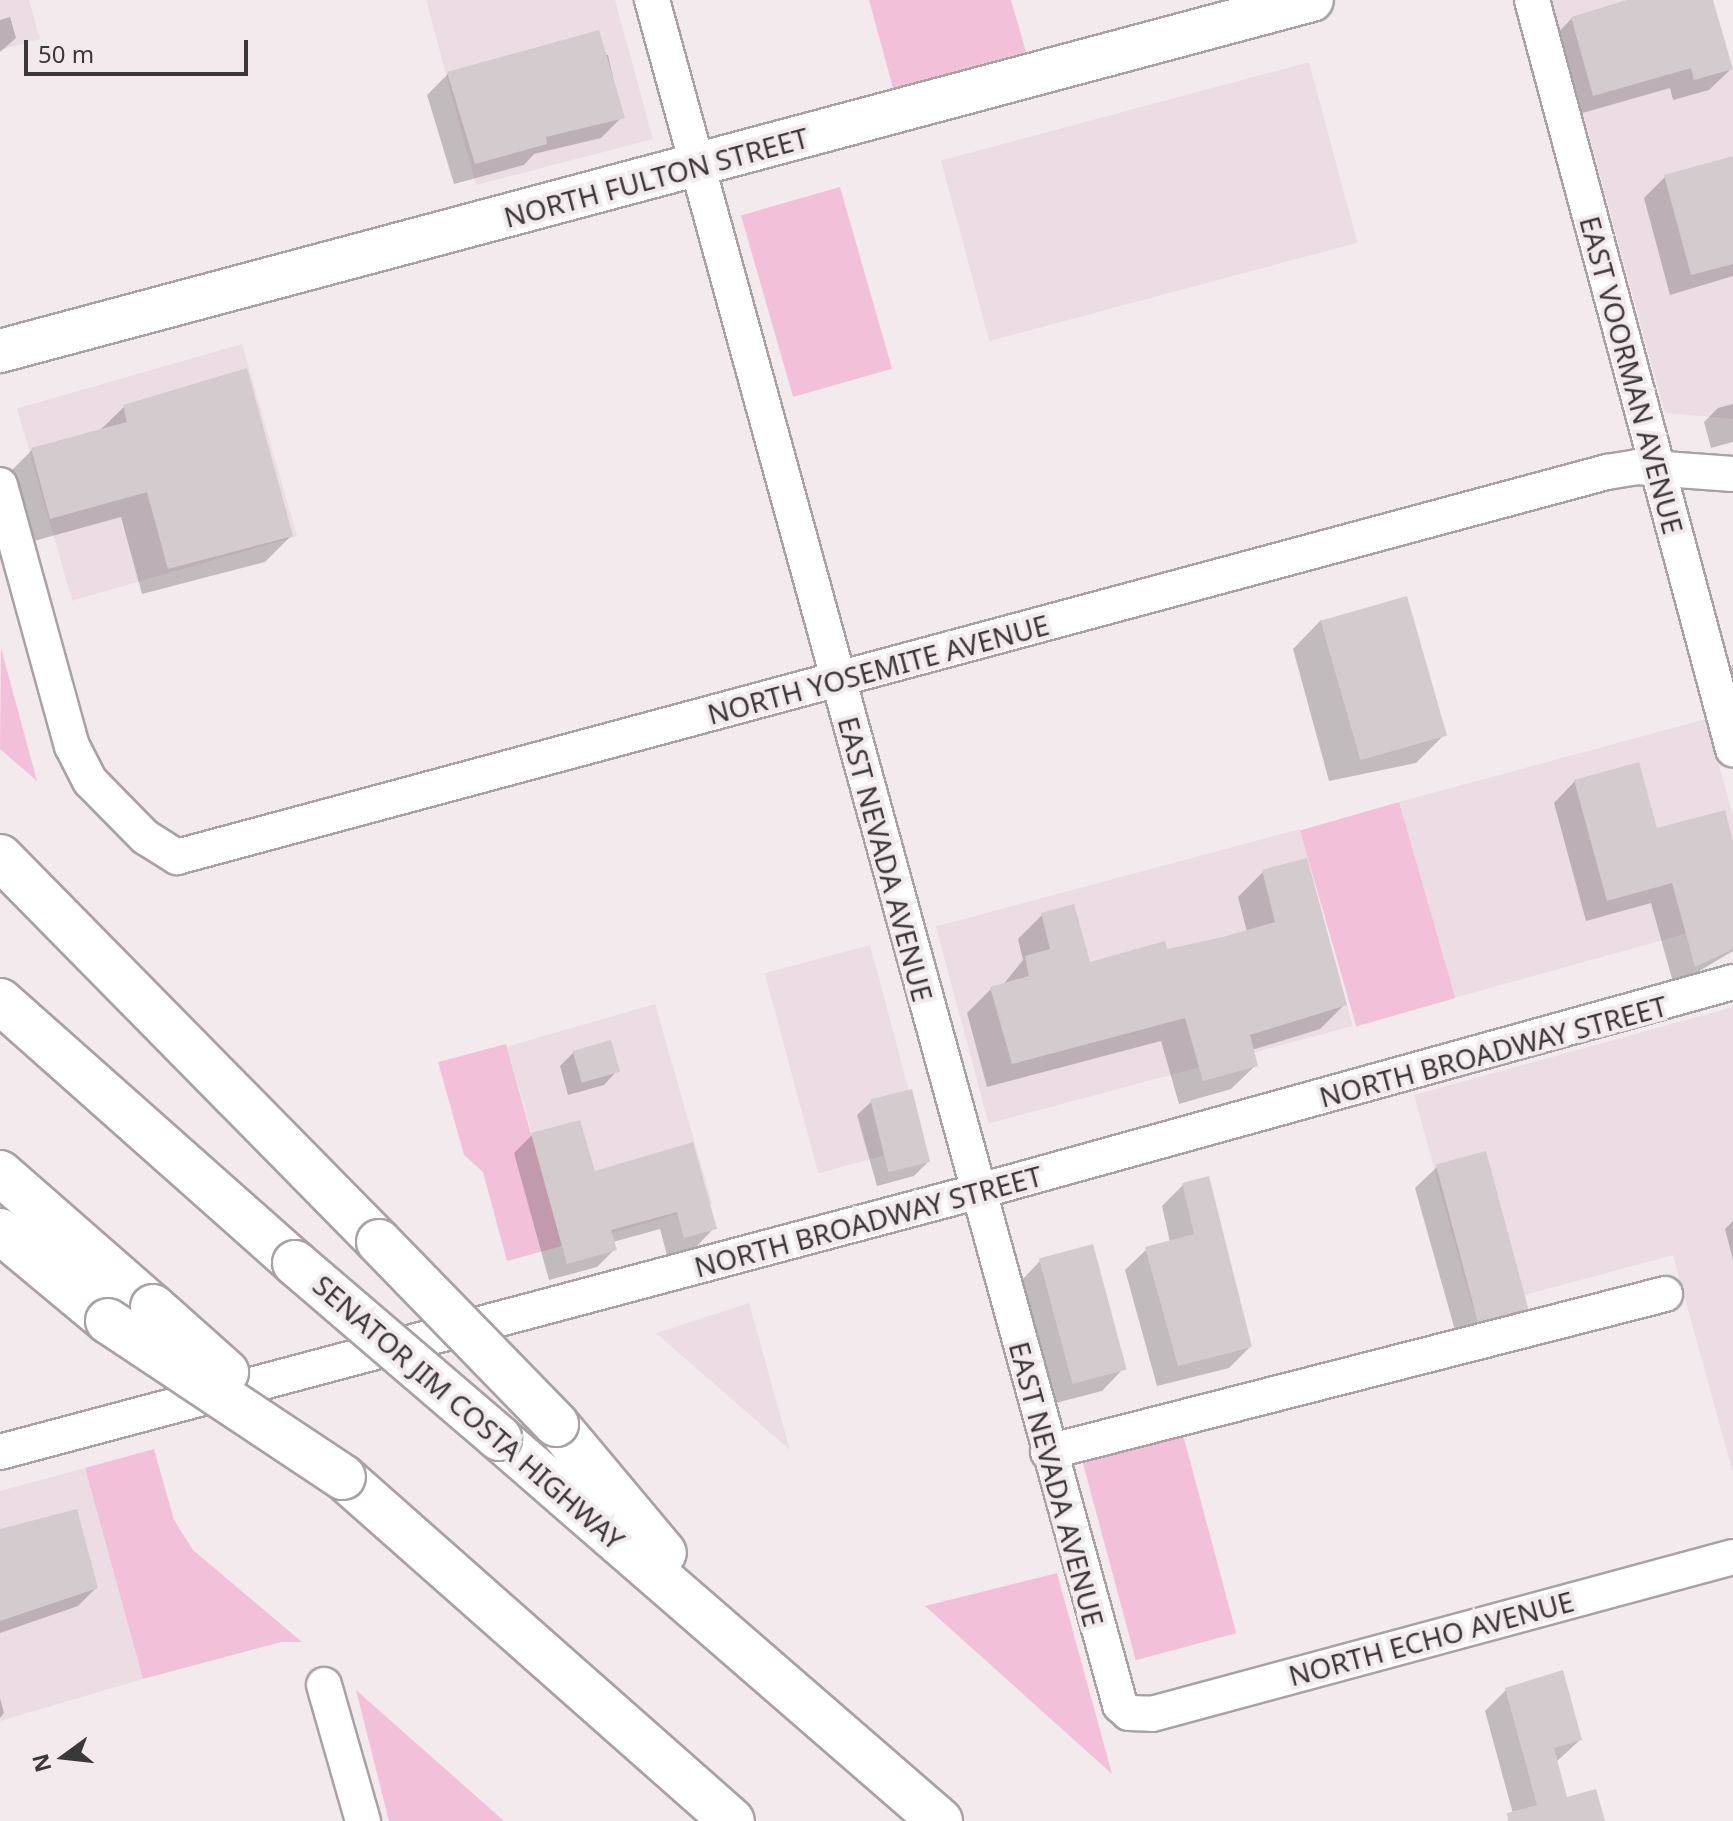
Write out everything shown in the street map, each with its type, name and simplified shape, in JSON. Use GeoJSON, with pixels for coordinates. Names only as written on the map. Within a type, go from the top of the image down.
{"type":"FeatureCollection","features":[{"type":"Feature","properties":{"kind":"highway"},"geometry":{"type":"LineString","coordinates":[[0,857],[556,1424],[751,1656]]}},
{"type":"Feature","properties":{"kind":"highway","name":"SENATOR JIM COSTA HIGHWAY"},"geometry":{"type":"LineString","coordinates":[[0,1001],[295,1263],[940,1821]]}},
{"type":"Feature","properties":{"kind":"highway"},"geometry":{"type":"LineString","coordinates":[[0,1173],[732,1821]]}},
{"type":"Feature","properties":{"kind":"highway"},"geometry":{"type":"LineString","coordinates":[[0,1231],[108,1321],[343,1477]]}},
{"type":"Feature","properties":{"kind":"main road","name":"NORTH FULTON STREET"},"geometry":{"type":"LineString","coordinates":[[0,351],[699,167],[1312,0]]}},
{"type":"Feature","properties":{"kind":"street","name":"EAST NEVADA AVENUE"},"geometry":{"type":"LineString","coordinates":[[652,0],[1115,1694],[1129,1713]]}},
{"type":"Feature","properties":{"kind":"street","name":"EAST VOORMAN AVENUE"},"geometry":{"type":"LineString","coordinates":[[1532,0],[1733,749]]}},
{"type":"Feature","properties":{"kind":"street","name":"NORTH YOSEMITE AVENUE"},"geometry":{"type":"LineString","coordinates":[[0,485],[72,746],[90,781],[145,837],[177,857],[1607,472],[1658,468],[1733,474]]}},
{"type":"Feature","properties":{"kind":"street","name":"NORTH BROADWAY STREET"},"geometry":{"type":"LineString","coordinates":[[0,1452],[976,1192],[1733,982]]}},
{"type":"Feature","properties":{"kind":"street"},"geometry":{"type":"LineString","coordinates":[[1048,1452],[1665,1294]]}},
{"type":"Feature","properties":{"kind":"street","name":"NORTH ECHO AVENUE"},"geometry":{"type":"LineString","coordinates":[[1129,1713],[1152,1714],[1733,1557]]}},
{"type":"Feature","properties":{"kind":"street"},"geometry":{"type":"LineString","coordinates":[[324,1685],[363,1821]]}},
{"type":"Feature","properties":{"kind":"shaded area"},"geometry":{"type":"Polygon","coordinates":[[[0,0],[29,0],[40,39],[0,50],[0,0]]]}},
{"type":"Feature","properties":{"kind":"shaded area"},"geometry":{"type":"Polygon","coordinates":[[[426,0],[615,0],[653,139],[476,185],[426,0]]]}},
{"type":"Feature","properties":{"kind":"shaded area"},"geometry":{"type":"Polygon","coordinates":[[[869,0],[1011,0],[1026,52],[893,88],[869,0]]]}},
{"type":"Feature","properties":{"kind":"shaded area"},"geometry":{"type":"Polygon","coordinates":[[[1552,0],[1672,0],[1694,79],[1733,69],[1733,419],[1665,413],[1552,0]]]}},
{"type":"Feature","properties":{"kind":"shaded area"},"geometry":{"type":"Polygon","coordinates":[[[1309,62],[1357,243],[989,341],[941,161],[1309,62]]]}},
{"type":"Feature","properties":{"kind":"shaded area"},"geometry":{"type":"Polygon","coordinates":[[[840,187],[892,369],[793,397],[741,215],[840,187]]]}},
{"type":"Feature","properties":{"kind":"shaded area"},"geometry":{"type":"Polygon","coordinates":[[[242,344],[297,536],[72,601],[17,408],[242,344]]]}},
{"type":"Feature","properties":{"kind":"shaded area"},"geometry":{"type":"Polygon","coordinates":[[[1,648],[37,781],[0,749],[1,648]]]}},
{"type":"Feature","properties":{"kind":"shaded area"},"geometry":{"type":"Polygon","coordinates":[[[1706,719],[1733,816],[1733,912],[1685,934],[1454,998],[1399,802],[1706,719]]]}},
{"type":"Feature","properties":{"kind":"shaded area"},"geometry":{"type":"Polygon","coordinates":[[[1399,802],[1455,998],[1356,1026],[1300,830],[1399,802]]]}},
{"type":"Feature","properties":{"kind":"shaded area"},"geometry":{"type":"Polygon","coordinates":[[[1300,829],[1353,1026],[989,1124],[936,927],[1300,829]]]}},
{"type":"Feature","properties":{"kind":"shaded area"},"geometry":{"type":"Polygon","coordinates":[[[870,945],[924,1145],[818,1173],[765,973],[870,945]]]}},
{"type":"Feature","properties":{"kind":"shaded area"},"geometry":{"type":"Polygon","coordinates":[[[655,1004],[712,1204],[564,1246],[507,1046],[655,1004]]]}},
{"type":"Feature","properties":{"kind":"shaded area"},"geometry":{"type":"Polygon","coordinates":[[[1733,1007],[1733,1473],[1673,1255],[1473,1309],[1414,1095],[1733,1007]]]}},
{"type":"Feature","properties":{"kind":"shaded area"},"geometry":{"type":"Polygon","coordinates":[[[506,1044],[562,1246],[507,1261],[483,1172],[464,1155],[438,1062],[506,1044]]]}},
{"type":"Feature","properties":{"kind":"shaded area"},"geometry":{"type":"Polygon","coordinates":[[[749,1303],[790,1450],[656,1333],[749,1303]]]}},
{"type":"Feature","properties":{"kind":"shaded area"},"geometry":{"type":"Polygon","coordinates":[[[1178,1416],[1236,1633],[1136,1660],[1078,1443],[1178,1416]]]}},
{"type":"Feature","properties":{"kind":"shaded area"},"geometry":{"type":"Polygon","coordinates":[[[154,1449],[174,1520],[193,1550],[302,1642],[281,1642],[143,1679],[85,1468],[154,1449]]]}},
{"type":"Feature","properties":{"kind":"shaded area"},"geometry":{"type":"Polygon","coordinates":[[[85,1468],[143,1679],[0,1721],[0,1491],[85,1468]]]}},
{"type":"Feature","properties":{"kind":"shaded area"},"geometry":{"type":"Polygon","coordinates":[[[1057,1573],[1112,1774],[925,1606],[1057,1573]]]}},
{"type":"Feature","properties":{"kind":"shaded area"},"geometry":{"type":"Polygon","coordinates":[[[356,1690],[504,1821],[389,1821],[356,1690]]]}},
{"type":"Feature","properties":{"kind":"building"},"geometry":{"type":"Polygon","coordinates":[[[1627,0],[1713,0],[1733,69],[1694,80],[1691,68],[1593,96],[1571,17],[1627,0]]]}},
{"type":"Feature","properties":{"kind":"building"},"geometry":{"type":"Polygon","coordinates":[[[599,30],[625,118],[546,137],[547,144],[475,164],[447,72],[599,30]]]}},
{"type":"Feature","properties":{"kind":"building"},"geometry":{"type":"Polygon","coordinates":[[[1733,156],[1733,264],[1691,275],[1664,175],[1733,156]]]}},
{"type":"Feature","properties":{"kind":"building"},"geometry":{"type":"Polygon","coordinates":[[[247,368],[293,536],[168,569],[147,492],[50,519],[31,448],[127,422],[123,405],[247,368]]]}},
{"type":"Feature","properties":{"kind":"building"},"geometry":{"type":"Polygon","coordinates":[[[1407,596],[1447,735],[1360,760],[1320,621],[1407,596]]]}},
{"type":"Feature","properties":{"kind":"building"},"geometry":{"type":"Polygon","coordinates":[[[1639,762],[1657,828],[1725,810],[1733,841],[1733,949],[1695,967],[1672,883],[1607,901],[1574,780],[1639,762]]]}},
{"type":"Feature","properties":{"kind":"building"},"geometry":{"type":"Polygon","coordinates":[[[1307,858],[1347,1005],[1250,1035],[1258,1066],[1203,1081],[1185,1018],[1012,1064],[990,987],[1029,976],[1025,956],[1050,949],[1041,913],[1074,904],[1090,962],[1165,941],[1167,949],[1275,922],[1262,870],[1307,858]]]}},
{"type":"Feature","properties":{"kind":"building"},"geometry":{"type":"Polygon","coordinates":[[[611,1040],[620,1072],[582,1083],[573,1051],[611,1040]]]}},
{"type":"Feature","properties":{"kind":"building"},"geometry":{"type":"Polygon","coordinates":[[[912,1089],[930,1162],[888,1172],[870,1099],[912,1089]]]}},
{"type":"Feature","properties":{"kind":"building"},"geometry":{"type":"Polygon","coordinates":[[[580,1120],[595,1171],[693,1142],[717,1229],[684,1238],[677,1212],[611,1230],[617,1250],[567,1264],[531,1133],[580,1120]]]}},
{"type":"Feature","properties":{"kind":"building"},"geometry":{"type":"Polygon","coordinates":[[[1486,1151],[1528,1308],[1478,1322],[1436,1164],[1486,1151]]]}},
{"type":"Feature","properties":{"kind":"building"},"geometry":{"type":"Polygon","coordinates":[[[1209,1176],[1252,1347],[1178,1366],[1145,1247],[1194,1234],[1182,1183],[1209,1176]]]}},
{"type":"Feature","properties":{"kind":"building"},"geometry":{"type":"Polygon","coordinates":[[[1093,1244],[1127,1370],[1073,1384],[1039,1258],[1093,1244]]]}},
{"type":"Feature","properties":{"kind":"building"},"geometry":{"type":"Polygon","coordinates":[[[77,1509],[98,1588],[0,1621],[0,1529],[77,1509]]]}},
{"type":"Feature","properties":{"kind":"building"},"geometry":{"type":"Polygon","coordinates":[[[1563,1670],[1582,1740],[1554,1748],[1567,1797],[1596,1789],[1605,1821],[1508,1821],[1507,1813],[1537,1805],[1505,1688],[1563,1670]]]}}]}
